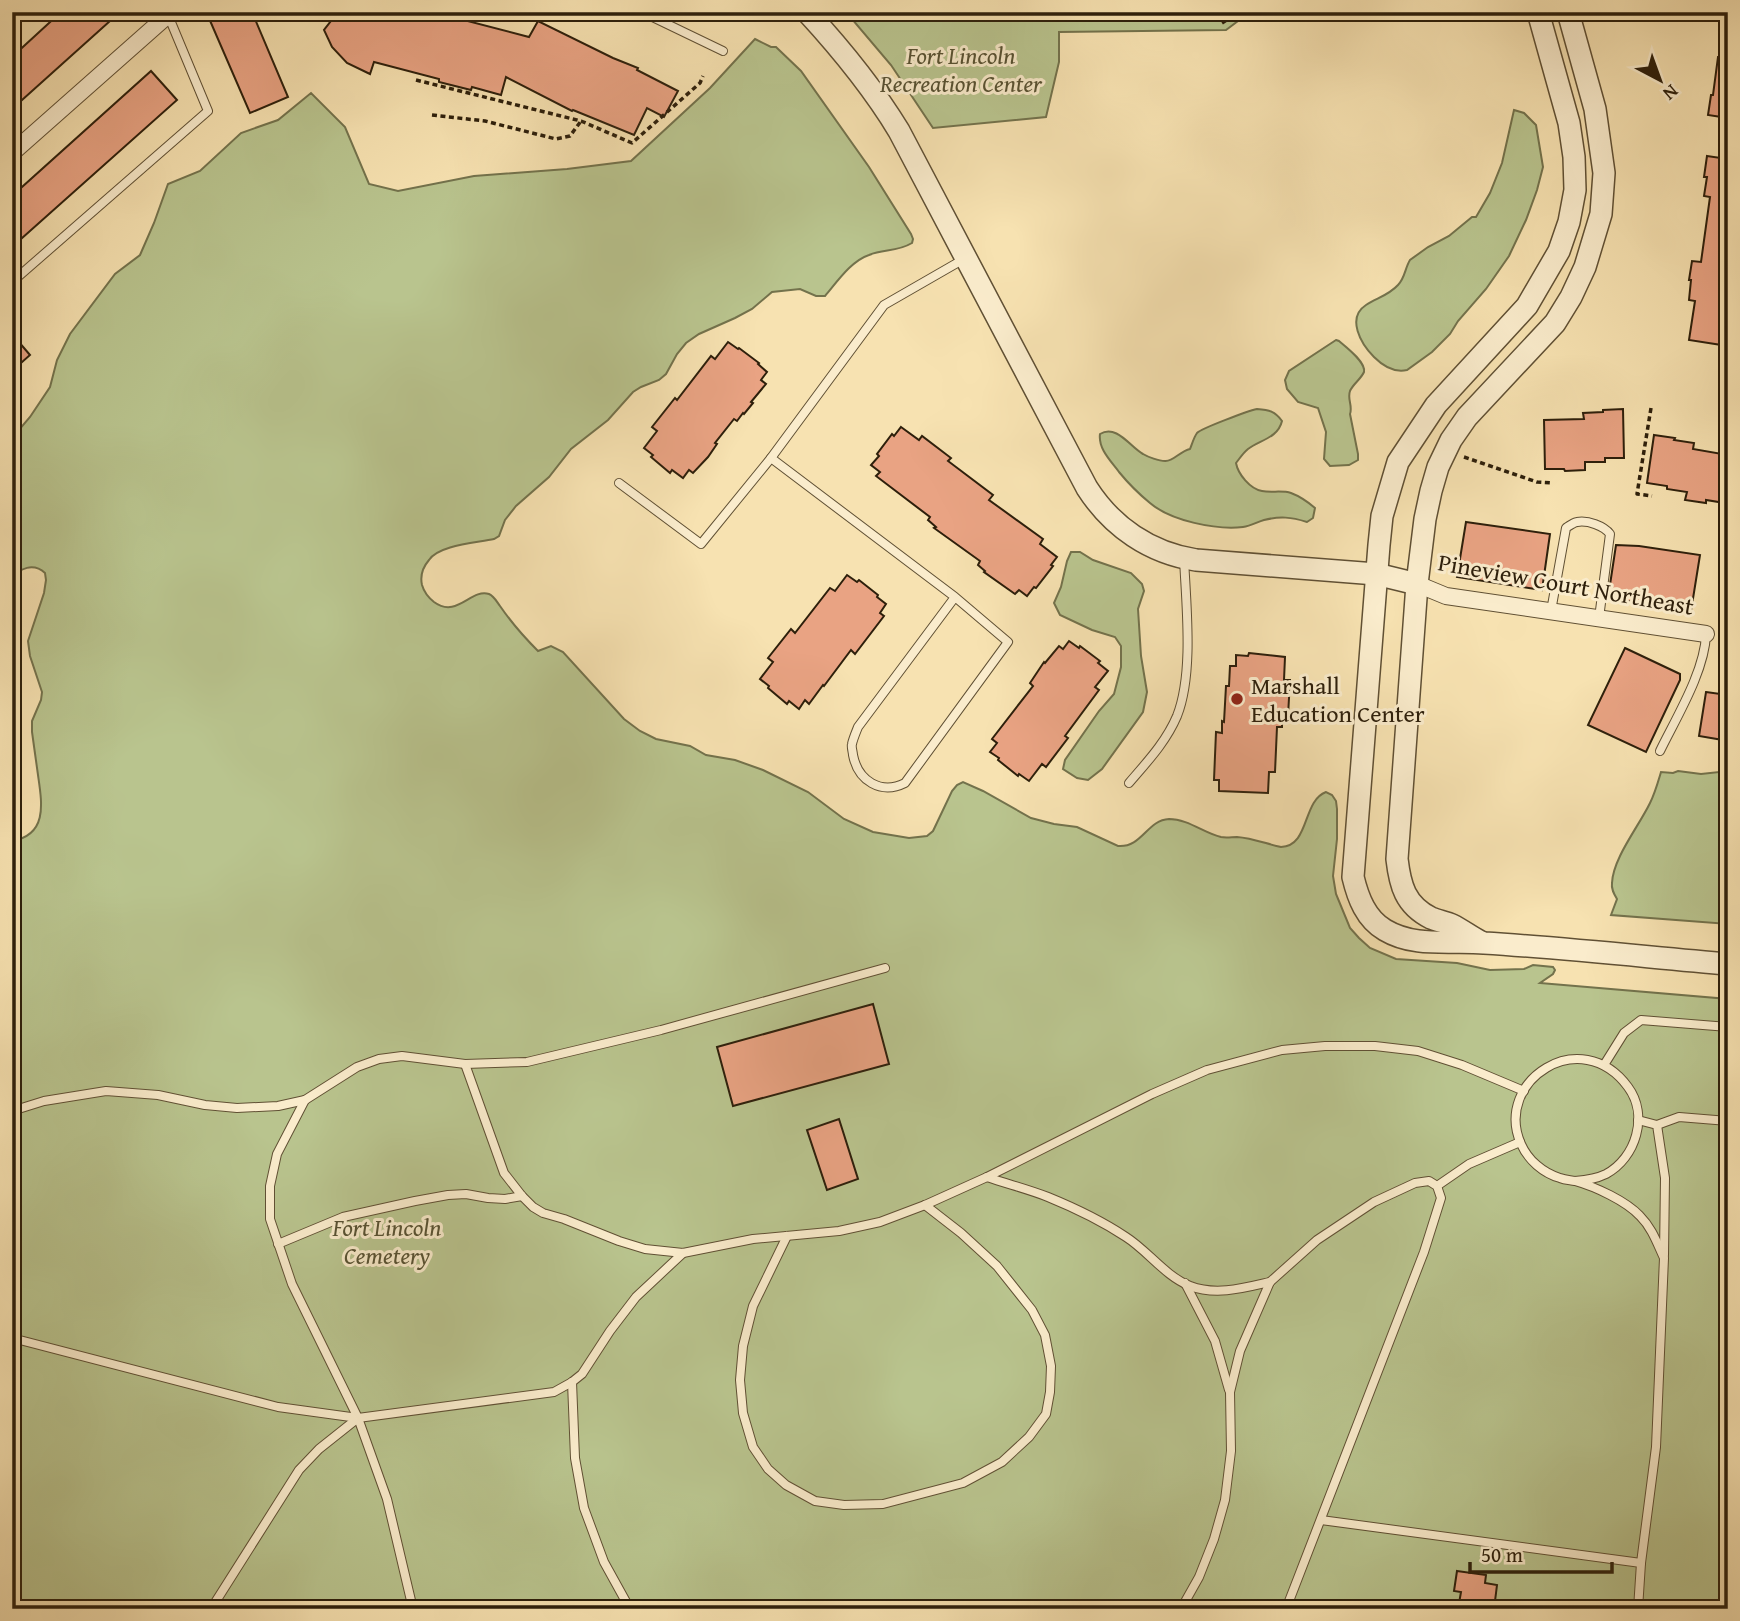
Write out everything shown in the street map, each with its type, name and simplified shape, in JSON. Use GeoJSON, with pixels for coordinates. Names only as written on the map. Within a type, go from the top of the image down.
{"type":"FeatureCollection","features":[{"type":"Feature","properties":{"kind":"street","name":"Pineview Court Northeast"},"geometry":{"type":"LineString","coordinates":[[807,12],[865,80],[886,110],[912,152],[1093,497],[1119,526],[1135,538],[1163,552],[1184,558],[1376,574],[1417,584],[1446,596],[1706,634]]}},
{"type":"Feature","properties":{"kind":"street"},"geometry":{"type":"LineString","coordinates":[[1538,12],[1569,123],[1575,190],[1569,222],[1559,251],[1527,306],[1436,405],[1398,462],[1382,516],[1353,877],[1357,894],[1367,913],[1384,930],[1416,942],[1481,942],[1728,964]]}},
{"type":"Feature","properties":{"kind":"street"},"geometry":{"type":"LineString","coordinates":[[1481,942],[1430,917],[1413,903],[1400,882],[1397,859],[1417,584],[1431,491],[1438,467],[1451,440],[1467,417],[1555,323],[1585,267],[1601,214],[1604,173],[1595,109],[1568,12]]}},
{"type":"Feature","properties":{"kind":"street"},"geometry":{"type":"LineString","coordinates":[[12,153],[167,14]]}},
{"type":"Feature","properties":{"kind":"lane"},"geometry":{"type":"LineString","coordinates":[[12,21],[22,12]]}},
{"type":"Feature","properties":{"kind":"lane"},"geometry":{"type":"LineString","coordinates":[[642,12],[723,51]]}},
{"type":"Feature","properties":{"kind":"lane"},"geometry":{"type":"LineString","coordinates":[[12,282],[208,111],[167,14]]}},
{"type":"Feature","properties":{"kind":"lane"},"geometry":{"type":"LineString","coordinates":[[619,483],[701,544],[771,458],[884,305],[966,257]]}},
{"type":"Feature","properties":{"kind":"lane"},"geometry":{"type":"LineString","coordinates":[[771,458],[955,597],[1008,642],[905,783],[896,788],[884,788],[860,774],[854,762],[851,745],[858,727],[955,597]]}},
{"type":"Feature","properties":{"kind":"lane"},"geometry":{"type":"LineString","coordinates":[[1551,611],[1566,528],[1576,522],[1594,524],[1605,527],[1610,534],[1599,618]]}},
{"type":"Feature","properties":{"kind":"lane"},"geometry":{"type":"LineString","coordinates":[[1129,783],[1164,740],[1177,715],[1186,680],[1184,558]]}},
{"type":"Feature","properties":{"kind":"lane"},"geometry":{"type":"LineString","coordinates":[[1660,751],[1700,666],[1706,647],[1706,634]]}},
{"type":"Feature","properties":{"kind":"lane"},"geometry":{"type":"LineString","coordinates":[[12,1111],[44,1101],[106,1091],[237,1108],[278,1106],[305,1100],[357,1068],[379,1059],[402,1056],[465,1064],[527,1062],[661,1030],[886,968]]}},
{"type":"Feature","properties":{"kind":"lane"},"geometry":{"type":"LineString","coordinates":[[1604,1065],[1624,1033],[1641,1020],[1728,1027]]}},
{"type":"Feature","properties":{"kind":"lane"},"geometry":{"type":"LineString","coordinates":[[465,1064],[504,1173],[533,1207],[543,1213],[645,1249],[683,1253],[753,1238],[839,1231],[880,1222],[987,1177],[1152,1094],[1207,1070],[1282,1050],[1325,1046],[1375,1046],[1418,1051],[1462,1065],[1524,1091]]}},
{"type":"Feature","properties":{"kind":"lane"},"geometry":{"type":"LineString","coordinates":[[1562,1060],[1589,1060],[1604,1065],[1621,1077],[1632,1092],[1637,1107],[1639,1120],[1628,1154],[1606,1174],[1592,1179],[1563,1180],[1551,1175],[1539,1168],[1520,1142],[1516,1125],[1518,1107],[1524,1091],[1546,1067],[1562,1060]]}},
{"type":"Feature","properties":{"kind":"lane"},"geometry":{"type":"LineString","coordinates":[[305,1100],[277,1154],[270,1186],[270,1219],[292,1284],[358,1418],[387,1499],[414,1609]]}},
{"type":"Feature","properties":{"kind":"lane"},"geometry":{"type":"LineString","coordinates":[[1639,1120],[1657,1125],[1679,1117],[1728,1121]]}},
{"type":"Feature","properties":{"kind":"lane"},"geometry":{"type":"LineString","coordinates":[[1638,1609],[1656,1447],[1664,1258],[1665,1178],[1657,1125]]}},
{"type":"Feature","properties":{"kind":"lane"},"geometry":{"type":"LineString","coordinates":[[1437,1186],[1469,1164],[1520,1142]]}},
{"type":"Feature","properties":{"kind":"lane"},"geometry":{"type":"LineString","coordinates":[[987,1177],[1047,1197],[1103,1223],[1128,1238],[1175,1278],[1192,1287],[1230,1291],[1270,1282]]}},
{"type":"Feature","properties":{"kind":"lane"},"geometry":{"type":"LineString","coordinates":[[1181,1609],[1199,1577],[1225,1500],[1231,1451],[1230,1392],[1240,1351],[1270,1282],[1317,1240],[1374,1202],[1415,1183],[1429,1181],[1437,1186],[1441,1198],[1424,1252],[1286,1609]]}},
{"type":"Feature","properties":{"kind":"lane"},"geometry":{"type":"LineString","coordinates":[[1575,1181],[1611,1196],[1639,1215],[1652,1230],[1664,1258]]}},
{"type":"Feature","properties":{"kind":"lane"},"geometry":{"type":"LineString","coordinates":[[278,1244],[343,1217],[415,1201],[466,1194],[496,1199],[522,1196]]}},
{"type":"Feature","properties":{"kind":"lane"},"geometry":{"type":"LineString","coordinates":[[788,1236],[754,1306],[743,1346],[740,1380],[743,1413],[753,1447],[768,1469],[786,1485],[815,1501],[844,1505],[883,1504],[963,1483],[1002,1462],[1030,1437],[1046,1415],[1050,1392],[1051,1366],[1045,1335],[1032,1310],[997,1266],[925,1205]]}},
{"type":"Feature","properties":{"kind":"lane"},"geometry":{"type":"LineString","coordinates":[[14,1341],[278,1407],[358,1418],[554,1392],[582,1374],[636,1297],[683,1253]]}},
{"type":"Feature","properties":{"kind":"lane"},"geometry":{"type":"LineString","coordinates":[[1185,1283],[1215,1341],[1230,1392]]}},
{"type":"Feature","properties":{"kind":"lane"},"geometry":{"type":"LineString","coordinates":[[572,1382],[575,1458],[584,1508],[604,1562],[630,1609]]}},
{"type":"Feature","properties":{"kind":"lane"},"geometry":{"type":"LineString","coordinates":[[211,1609],[299,1470],[319,1449],[358,1418]]}},
{"type":"Feature","properties":{"kind":"lane"},"geometry":{"type":"LineString","coordinates":[[1321,1520],[1641,1563]]}},
{"type":"Feature","properties":{"kind":"path"},"geometry":{"type":"LineString","coordinates":[[1111,19],[1159,20],[1157,12]]}},
{"type":"Feature","properties":{"kind":"path"},"geometry":{"type":"LineString","coordinates":[[1222,23],[1239,12]]}},
{"type":"Feature","properties":{"kind":"path"},"geometry":{"type":"LineString","coordinates":[[416,79],[581,121],[632,143],[699,83],[703,76]]}},
{"type":"Feature","properties":{"kind":"path"},"geometry":{"type":"LineString","coordinates":[[432,115],[485,121],[556,139],[570,136],[581,121]]}},
{"type":"Feature","properties":{"kind":"path"},"geometry":{"type":"LineString","coordinates":[[1651,408],[1637,494],[1652,496]]}},
{"type":"Feature","properties":{"kind":"path"},"geometry":{"type":"LineString","coordinates":[[1462,456],[1537,482],[1552,483]]}},
{"type":"Feature","properties":{"kind":"green space","name":"Fort Lincoln Recreation Center"},"geometry":{"type":"Polygon","coordinates":[[[846,12],[1250,12],[1226,30],[1059,32],[1059,62],[1046,117],[933,128],[891,65],[846,12]]]}},
{"type":"Feature","properties":{"kind":"green space","name":"Fort Lincoln Cemetery"},"geometry":{"type":"Polygon","coordinates":[[[755,39],[776,47],[801,71],[869,167],[911,234],[912,243],[862,258],[845,272],[825,296],[816,296],[800,289],[772,292],[752,309],[686,343],[666,374],[633,392],[608,420],[571,449],[549,477],[516,506],[505,520],[499,536],[449,548],[434,555],[422,575],[425,592],[434,602],[450,607],[482,593],[491,595],[538,651],[551,646],[563,652],[624,719],[640,731],[656,739],[690,746],[706,755],[735,760],[763,770],[808,792],[844,819],[873,832],[909,838],[927,836],[933,831],[952,791],[963,782],[1031,818],[1077,827],[1118,846],[1133,843],[1155,824],[1169,819],[1183,821],[1221,837],[1243,838],[1281,847],[1290,845],[1297,839],[1313,804],[1326,792],[1336,801],[1337,809],[1333,876],[1336,894],[1350,928],[1370,948],[1396,959],[1457,963],[1490,970],[1524,969],[1533,965],[1553,967],[1553,974],[1540,983],[1728,999],[1728,1609],[12,1609],[12,841],[24,838],[32,832],[40,816],[41,796],[32,721],[42,692],[28,641],[46,580],[45,573],[32,567],[23,569],[12,580],[12,438],[50,387],[57,360],[70,334],[115,274],[140,255],[168,184],[200,171],[241,133],[278,120],[311,93],[345,127],[369,184],[398,191],[474,176],[631,161],[710,88],[755,39]]]}},
{"type":"Feature","properties":{"kind":"green space"},"geometry":{"type":"Polygon","coordinates":[[[1514,110],[1524,113],[1536,125],[1543,167],[1526,220],[1509,256],[1450,334],[1432,352],[1407,370],[1389,368],[1369,352],[1360,338],[1356,324],[1360,310],[1398,285],[1410,260],[1449,236],[1472,217],[1476,217],[1490,193],[1502,163],[1514,110]]]}},
{"type":"Feature","properties":{"kind":"green space"},"geometry":{"type":"Polygon","coordinates":[[[1336,340],[1359,359],[1364,372],[1349,394],[1358,460],[1349,465],[1330,466],[1324,459],[1326,432],[1318,408],[1298,402],[1287,389],[1285,380],[1289,371],[1336,340]]]}},
{"type":"Feature","properties":{"kind":"green space"},"geometry":{"type":"Polygon","coordinates":[[[1257,409],[1277,415],[1282,421],[1280,427],[1273,435],[1245,452],[1236,463],[1237,467],[1245,480],[1258,490],[1291,493],[1315,508],[1313,518],[1307,522],[1275,518],[1232,528],[1207,525],[1170,515],[1142,496],[1130,484],[1101,445],[1100,434],[1112,432],[1145,455],[1168,461],[1190,449],[1197,433],[1257,409]]]}},
{"type":"Feature","properties":{"kind":"green space"},"geometry":{"type":"Polygon","coordinates":[[[1071,552],[1080,552],[1093,560],[1131,573],[1142,584],[1144,591],[1138,609],[1147,692],[1143,712],[1102,769],[1088,780],[1077,778],[1063,769],[1065,760],[1114,694],[1121,667],[1121,646],[1115,637],[1060,615],[1054,603],[1071,552]]]}},
{"type":"Feature","properties":{"kind":"green space"},"geometry":{"type":"Polygon","coordinates":[[[1728,771],[1728,924],[1611,915],[1617,899],[1612,887],[1617,863],[1650,803],[1661,772],[1701,774],[1728,771]]]}},
{"type":"Feature","properties":{"kind":"building"},"geometry":{"type":"Polygon","coordinates":[[[61,12],[120,12],[12,109],[12,57],[61,12]]]}},
{"type":"Feature","properties":{"kind":"building"},"geometry":{"type":"Polygon","coordinates":[[[218,12],[252,12],[288,97],[250,113],[208,16],[218,12]]]}},
{"type":"Feature","properties":{"kind":"building"},"geometry":{"type":"Polygon","coordinates":[[[338,12],[433,12],[529,37],[538,21],[638,68],[637,70],[678,91],[664,117],[647,108],[634,135],[572,111],[506,77],[501,95],[439,82],[439,79],[374,62],[370,74],[347,63],[332,47],[324,30],[338,12]]]}},
{"type":"Feature","properties":{"kind":"building"},"geometry":{"type":"Polygon","coordinates":[[[1718,57],[1728,58],[1728,118],[1708,115],[1718,57]]]}},
{"type":"Feature","properties":{"kind":"building"},"geometry":{"type":"Polygon","coordinates":[[[151,71],[177,100],[12,247],[12,196],[151,71]]]}},
{"type":"Feature","properties":{"kind":"building"},"geometry":{"type":"Polygon","coordinates":[[[1707,156],[1728,159],[1728,346],[1689,340],[1695,301],[1689,300],[1689,280],[1692,261],[1701,262],[1710,197],[1704,196],[1707,156]]]}},
{"type":"Feature","properties":{"kind":"building"},"geometry":{"type":"Polygon","coordinates":[[[12,334],[30,355],[12,371],[12,334]]]}},
{"type":"Feature","properties":{"kind":"building"},"geometry":{"type":"Polygon","coordinates":[[[728,342],[759,363],[767,372],[761,380],[766,384],[744,414],[737,421],[734,419],[715,443],[717,444],[708,457],[693,473],[689,470],[683,478],[672,470],[670,473],[644,448],[657,431],[652,427],[711,356],[715,359],[728,342]]]}},
{"type":"Feature","properties":{"kind":"building"},"geometry":{"type":"Polygon","coordinates":[[[1623,409],[1624,458],[1585,462],[1585,470],[1545,469],[1544,420],[1584,419],[1583,413],[1623,409]]]}},
{"type":"Feature","properties":{"kind":"building"},"geometry":{"type":"Polygon","coordinates":[[[901,427],[919,440],[922,436],[951,458],[948,461],[993,495],[989,500],[1043,539],[1040,544],[1057,557],[1051,565],[1053,566],[1027,596],[1019,590],[1015,594],[984,572],[978,565],[980,561],[934,528],[936,527],[928,520],[930,517],[876,476],[880,472],[871,465],[892,434],[894,436],[901,427]]]}},
{"type":"Feature","properties":{"kind":"building"},"geometry":{"type":"Polygon","coordinates":[[[1654,435],[1694,443],[1693,449],[1728,455],[1725,503],[1685,500],[1687,492],[1647,483],[1654,435]]]}},
{"type":"Feature","properties":{"kind":"building"},"geometry":{"type":"Polygon","coordinates":[[[1466,522],[1550,534],[1542,590],[1457,577],[1466,522]]]}},
{"type":"Feature","properties":{"kind":"building"},"geometry":{"type":"Polygon","coordinates":[[[1616,545],[1700,555],[1691,611],[1608,598],[1616,545]]]}},
{"type":"Feature","properties":{"kind":"building"},"geometry":{"type":"Polygon","coordinates":[[[847,575],[857,582],[859,580],[878,595],[886,604],[880,613],[884,616],[855,654],[851,650],[809,704],[805,700],[799,709],[789,701],[787,704],[760,679],[773,662],[768,658],[791,629],[795,633],[830,588],[835,591],[847,575]]]}},
{"type":"Feature","properties":{"kind":"building"},"geometry":{"type":"Polygon","coordinates":[[[1069,641],[1100,661],[1098,663],[1108,671],[1095,687],[1099,690],[1065,736],[1068,738],[1046,767],[1042,764],[1029,781],[1019,774],[1018,776],[990,752],[997,743],[992,739],[1033,686],[1030,683],[1044,662],[1059,646],[1063,649],[1069,641]]]}},
{"type":"Feature","properties":{"kind":"building"},"geometry":{"type":"Polygon","coordinates":[[[1625,648],[1680,674],[1680,680],[1646,752],[1588,725],[1625,648]]]}},
{"type":"Feature","properties":{"kind":"building"},"geometry":{"type":"Polygon","coordinates":[[[1249,653],[1285,657],[1284,680],[1290,680],[1288,716],[1282,716],[1282,727],[1277,727],[1275,772],[1269,772],[1268,793],[1219,791],[1219,780],[1214,780],[1216,732],[1222,733],[1230,666],[1236,666],[1236,655],[1248,656],[1249,653]]]}},
{"type":"Feature","properties":{"kind":"building"},"geometry":{"type":"Polygon","coordinates":[[[1706,692],[1728,695],[1723,740],[1699,736],[1706,692]]]}},
{"type":"Feature","properties":{"kind":"building"},"geometry":{"type":"Polygon","coordinates":[[[873,1004],[889,1064],[733,1106],[717,1047],[873,1004]]]}},
{"type":"Feature","properties":{"kind":"building"},"geometry":{"type":"Polygon","coordinates":[[[839,1119],[858,1179],[827,1190],[807,1130],[839,1119]]]}},
{"type":"Feature","properties":{"kind":"building"},"geometry":{"type":"Polygon","coordinates":[[[1457,1571],[1486,1575],[1485,1583],[1497,1585],[1494,1609],[1458,1609],[1461,1592],[1454,1591],[1457,1571]]]}},
{"type":"Feature","properties":{"kind":"place","name":"Marshall Education Center"},"geometry":{"type":"Point","coordinates":[1237,699]}}]}
